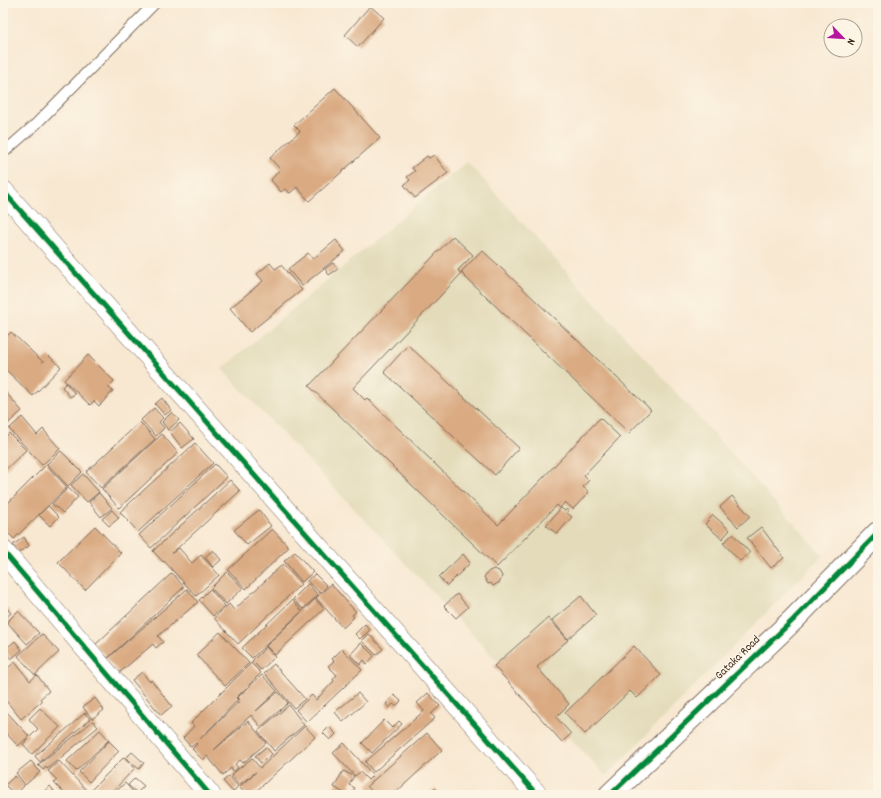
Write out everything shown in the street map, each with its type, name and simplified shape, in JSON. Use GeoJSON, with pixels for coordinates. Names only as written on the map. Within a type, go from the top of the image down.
{"type":"FeatureCollection","features":[{"type":"Feature","properties":{"kind":"street"},"geometry":{"type":"LineString","coordinates":[[3,191],[537,795]]}},
{"type":"Feature","properties":{"kind":"street","name":"Gataka Road"},"geometry":{"type":"LineString","coordinates":[[610,795],[793,620],[878,533]]}},
{"type":"Feature","properties":{"kind":"street"},"geometry":{"type":"LineString","coordinates":[[3,551],[210,795]]}},
{"type":"Feature","properties":{"kind":"lane"},"geometry":{"type":"LineString","coordinates":[[3,153],[36,124],[155,3]]}},
{"type":"Feature","properties":{"kind":"shaded area"},"geometry":{"type":"Polygon","coordinates":[[[467,162],[823,555],[606,776],[222,369],[467,162]]]}},
{"type":"Feature","properties":{"kind":"building"},"geometry":{"type":"Polygon","coordinates":[[[370,6],[384,18],[358,47],[345,35],[370,6]]]}},
{"type":"Feature","properties":{"kind":"building"},"geometry":{"type":"Polygon","coordinates":[[[335,88],[380,138],[309,201],[297,187],[290,193],[285,189],[281,192],[271,180],[280,169],[270,158],[300,131],[294,125],[335,88]]]}},
{"type":"Feature","properties":{"kind":"building"},"geometry":{"type":"Polygon","coordinates":[[[434,155],[448,173],[415,198],[404,185],[410,180],[407,177],[415,171],[412,168],[427,156],[429,158],[434,155]]]}},
{"type":"Feature","properties":{"kind":"building"},"geometry":{"type":"Polygon","coordinates":[[[453,236],[473,255],[458,270],[461,274],[353,388],[365,400],[367,398],[498,525],[600,418],[620,437],[584,475],[589,480],[583,487],[589,492],[573,509],[565,502],[560,508],[557,505],[497,567],[309,386],[453,236]]]}},
{"type":"Feature","properties":{"kind":"building"},"geometry":{"type":"Polygon","coordinates":[[[336,240],[345,251],[302,286],[288,269],[308,253],[313,259],[336,240]]]}},
{"type":"Feature","properties":{"kind":"building"},"geometry":{"type":"Polygon","coordinates":[[[482,250],[651,410],[629,433],[463,275],[461,272],[482,250]]]}},
{"type":"Feature","properties":{"kind":"building"},"geometry":{"type":"Polygon","coordinates":[[[270,263],[275,269],[281,265],[302,290],[250,332],[230,308],[263,281],[257,274],[270,263]]]}},
{"type":"Feature","properties":{"kind":"building"},"geometry":{"type":"Polygon","coordinates":[[[333,263],[338,269],[329,275],[325,269],[333,263]]]}},
{"type":"Feature","properties":{"kind":"building"},"geometry":{"type":"Polygon","coordinates":[[[11,332],[43,362],[49,356],[61,367],[33,396],[3,367],[3,340],[11,332]]]}},
{"type":"Feature","properties":{"kind":"building"},"geometry":{"type":"Polygon","coordinates":[[[408,345],[519,448],[495,475],[384,372],[408,345]]]}},
{"type":"Feature","properties":{"kind":"building"},"geometry":{"type":"Polygon","coordinates":[[[88,355],[114,381],[108,387],[113,391],[99,406],[94,401],[90,405],[64,380],[88,355]]]}},
{"type":"Feature","properties":{"kind":"building"},"geometry":{"type":"Polygon","coordinates":[[[66,383],[75,394],[70,397],[62,387],[66,383]]]}},
{"type":"Feature","properties":{"kind":"building"},"geometry":{"type":"Polygon","coordinates":[[[3,389],[22,411],[3,428],[3,389]]]}},
{"type":"Feature","properties":{"kind":"building"},"geometry":{"type":"Polygon","coordinates":[[[162,398],[171,410],[165,415],[155,404],[162,398]]]}},
{"type":"Feature","properties":{"kind":"building"},"geometry":{"type":"Polygon","coordinates":[[[154,408],[163,418],[159,422],[164,428],[156,436],[141,420],[154,408]]]}},
{"type":"Feature","properties":{"kind":"building"},"geometry":{"type":"Polygon","coordinates":[[[172,412],[179,420],[168,430],[162,422],[172,412]]]}},
{"type":"Feature","properties":{"kind":"building"},"geometry":{"type":"Polygon","coordinates":[[[22,417],[37,435],[43,429],[60,449],[42,465],[9,429],[22,417]]]}},
{"type":"Feature","properties":{"kind":"building"},"geometry":{"type":"Polygon","coordinates":[[[140,422],[155,439],[101,488],[86,472],[140,422]]]}},
{"type":"Feature","properties":{"kind":"building"},"geometry":{"type":"Polygon","coordinates":[[[180,423],[194,439],[182,448],[170,432],[180,423]]]}},
{"type":"Feature","properties":{"kind":"building"},"geometry":{"type":"Polygon","coordinates":[[[9,433],[26,450],[3,472],[3,439],[9,433]]]}},
{"type":"Feature","properties":{"kind":"building"},"geometry":{"type":"Polygon","coordinates":[[[162,434],[178,453],[119,508],[102,489],[162,434]]]}},
{"type":"Feature","properties":{"kind":"building"},"geometry":{"type":"Polygon","coordinates":[[[195,443],[213,463],[138,532],[120,512],[195,443]]]}},
{"type":"Feature","properties":{"kind":"building"},"geometry":{"type":"Polygon","coordinates":[[[61,451],[82,472],[68,486],[47,464],[61,451]]]}},
{"type":"Feature","properties":{"kind":"building"},"geometry":{"type":"Polygon","coordinates":[[[215,464],[227,477],[151,548],[139,535],[215,464]]]}},
{"type":"Feature","properties":{"kind":"building"},"geometry":{"type":"Polygon","coordinates":[[[46,465],[67,487],[14,539],[3,528],[3,508],[46,465]]]}},
{"type":"Feature","properties":{"kind":"building"},"geometry":{"type":"Polygon","coordinates":[[[83,474],[99,492],[87,502],[71,485],[83,474]]]}},
{"type":"Feature","properties":{"kind":"building"},"geometry":{"type":"Polygon","coordinates":[[[230,480],[240,491],[172,553],[179,548],[192,563],[201,555],[219,575],[196,596],[153,551],[230,480]]]}},
{"type":"Feature","properties":{"kind":"building"},"geometry":{"type":"Polygon","coordinates":[[[68,488],[78,497],[63,513],[52,504],[68,488]]]}},
{"type":"Feature","properties":{"kind":"building"},"geometry":{"type":"Polygon","coordinates":[[[99,493],[112,508],[101,517],[89,502],[99,493]]]}},
{"type":"Feature","properties":{"kind":"building"},"geometry":{"type":"Polygon","coordinates":[[[732,496],[750,516],[738,527],[720,507],[732,496]]]}},
{"type":"Feature","properties":{"kind":"building"},"geometry":{"type":"Polygon","coordinates":[[[48,506],[59,517],[50,526],[39,515],[48,506]]]}},
{"type":"Feature","properties":{"kind":"building"},"geometry":{"type":"Polygon","coordinates":[[[561,508],[565,511],[567,509],[569,511],[567,513],[572,517],[557,534],[546,525],[561,508]]]}},
{"type":"Feature","properties":{"kind":"building"},"geometry":{"type":"Polygon","coordinates":[[[112,510],[119,518],[109,526],[102,519],[112,510]]]}},
{"type":"Feature","properties":{"kind":"building"},"geometry":{"type":"Polygon","coordinates":[[[259,510],[271,526],[247,545],[234,530],[259,510]]]}},
{"type":"Feature","properties":{"kind":"building"},"geometry":{"type":"Polygon","coordinates":[[[713,515],[730,530],[722,539],[705,524],[713,515]]]}},
{"type":"Feature","properties":{"kind":"building"},"geometry":{"type":"Polygon","coordinates":[[[95,526],[121,553],[85,590],[58,562],[95,526]]]}},
{"type":"Feature","properties":{"kind":"building"},"geometry":{"type":"Polygon","coordinates":[[[761,527],[784,558],[771,568],[747,538],[761,527]]]}},
{"type":"Feature","properties":{"kind":"building"},"geometry":{"type":"Polygon","coordinates":[[[272,529],[289,547],[246,589],[228,570],[272,529]]]}},
{"type":"Feature","properties":{"kind":"building"},"geometry":{"type":"Polygon","coordinates":[[[733,534],[750,553],[740,561],[723,543],[733,534]]]}},
{"type":"Feature","properties":{"kind":"building"},"geometry":{"type":"Polygon","coordinates":[[[24,537],[29,546],[18,553],[13,545],[24,537]]]}},
{"type":"Feature","properties":{"kind":"building"},"geometry":{"type":"Polygon","coordinates":[[[213,550],[221,560],[213,567],[205,557],[213,550]]]}},
{"type":"Feature","properties":{"kind":"building"},"geometry":{"type":"Polygon","coordinates":[[[295,552],[313,572],[302,582],[284,561],[295,552]]]}},
{"type":"Feature","properties":{"kind":"building"},"geometry":{"type":"Polygon","coordinates":[[[463,554],[470,563],[447,586],[439,577],[463,554]]]}},
{"type":"Feature","properties":{"kind":"building"},"geometry":{"type":"Polygon","coordinates":[[[283,564],[301,584],[238,644],[214,618],[229,604],[234,610],[283,564]]]}},
{"type":"Feature","properties":{"kind":"building"},"geometry":{"type":"Polygon","coordinates":[[[494,569],[499,571],[502,576],[500,582],[493,586],[491,583],[488,584],[484,577],[489,571],[494,569]]]}},
{"type":"Feature","properties":{"kind":"building"},"geometry":{"type":"Polygon","coordinates":[[[227,572],[243,588],[226,604],[211,588],[227,572]]]}},
{"type":"Feature","properties":{"kind":"building"},"geometry":{"type":"Polygon","coordinates":[[[172,573],[184,587],[108,658],[95,645],[172,573]]]}},
{"type":"Feature","properties":{"kind":"building"},"geometry":{"type":"Polygon","coordinates":[[[315,574],[327,586],[320,593],[307,581],[315,574]]]}},
{"type":"Feature","properties":{"kind":"building"},"geometry":{"type":"Polygon","coordinates":[[[308,584],[318,595],[303,609],[293,599],[308,584]]]}},
{"type":"Feature","properties":{"kind":"building"},"geometry":{"type":"Polygon","coordinates":[[[331,584],[356,612],[352,615],[354,617],[343,628],[316,598],[331,584]]]}},
{"type":"Feature","properties":{"kind":"building"},"geometry":{"type":"Polygon","coordinates":[[[187,589],[198,602],[158,636],[163,642],[156,648],[153,644],[119,673],[107,659],[187,589]]]}},
{"type":"Feature","properties":{"kind":"building"},"geometry":{"type":"Polygon","coordinates":[[[210,589],[225,606],[213,616],[199,600],[210,589]]]}},
{"type":"Feature","properties":{"kind":"building"},"geometry":{"type":"Polygon","coordinates":[[[457,594],[468,607],[456,618],[444,606],[457,594]]]}},
{"type":"Feature","properties":{"kind":"building"},"geometry":{"type":"Polygon","coordinates":[[[581,596],[596,615],[568,639],[552,620],[581,596]]]}},
{"type":"Feature","properties":{"kind":"building"},"geometry":{"type":"Polygon","coordinates":[[[315,599],[324,609],[275,655],[266,646],[315,599]]]}},
{"type":"Feature","properties":{"kind":"building"},"geometry":{"type":"Polygon","coordinates":[[[292,600],[302,611],[252,658],[242,648],[292,600]]]}},
{"type":"Feature","properties":{"kind":"building"},"geometry":{"type":"Polygon","coordinates":[[[3,604],[11,613],[3,620],[3,604]]]}},
{"type":"Feature","properties":{"kind":"building"},"geometry":{"type":"Polygon","coordinates":[[[18,611],[39,633],[27,644],[7,622],[18,611]]]}},
{"type":"Feature","properties":{"kind":"building"},"geometry":{"type":"Polygon","coordinates":[[[548,618],[568,640],[537,667],[569,704],[556,717],[571,734],[562,742],[494,666],[548,618]]]}},
{"type":"Feature","properties":{"kind":"building"},"geometry":{"type":"Polygon","coordinates":[[[365,624],[370,630],[360,639],[355,634],[365,624]]]}},
{"type":"Feature","properties":{"kind":"building"},"geometry":{"type":"Polygon","coordinates":[[[220,632],[249,663],[225,686],[196,655],[220,632]]]}},
{"type":"Feature","properties":{"kind":"building"},"geometry":{"type":"Polygon","coordinates":[[[42,634],[59,652],[35,675],[18,656],[42,634]]]}},
{"type":"Feature","properties":{"kind":"building"},"geometry":{"type":"Polygon","coordinates":[[[369,634],[383,649],[376,655],[362,641],[369,634]]]}},
{"type":"Feature","properties":{"kind":"building"},"geometry":{"type":"Polygon","coordinates":[[[15,641],[22,650],[11,659],[4,650],[15,641]]]}},
{"type":"Feature","properties":{"kind":"building"},"geometry":{"type":"Polygon","coordinates":[[[361,643],[374,656],[367,664],[364,660],[360,665],[350,655],[361,643]]]}},
{"type":"Feature","properties":{"kind":"building"},"geometry":{"type":"Polygon","coordinates":[[[634,646],[661,675],[637,698],[630,691],[585,734],[565,713],[634,646]]]}},
{"type":"Feature","properties":{"kind":"building"},"geometry":{"type":"Polygon","coordinates":[[[266,647],[275,657],[261,670],[252,661],[266,647]]]}},
{"type":"Feature","properties":{"kind":"building"},"geometry":{"type":"Polygon","coordinates":[[[342,649],[362,670],[307,722],[296,710],[312,695],[316,700],[334,681],[333,679],[337,675],[328,666],[334,661],[332,659],[342,649]]]}},
{"type":"Feature","properties":{"kind":"building"},"geometry":{"type":"Polygon","coordinates":[[[15,662],[30,681],[37,675],[49,691],[40,699],[42,701],[21,719],[3,697],[3,672],[15,662]]]}},
{"type":"Feature","properties":{"kind":"building"},"geometry":{"type":"Polygon","coordinates":[[[251,663],[261,673],[236,698],[238,700],[200,739],[240,701],[237,698],[262,675],[277,691],[256,711],[278,692],[288,703],[261,727],[251,715],[214,750],[248,721],[266,743],[243,763],[240,760],[235,764],[238,768],[233,772],[231,768],[223,775],[207,756],[203,760],[192,749],[197,744],[196,743],[191,747],[183,738],[194,726],[191,723],[251,663]]]}},
{"type":"Feature","properties":{"kind":"building"},"geometry":{"type":"Polygon","coordinates":[[[274,664],[305,699],[294,708],[264,673],[274,664]]]}},
{"type":"Feature","properties":{"kind":"building"},"geometry":{"type":"Polygon","coordinates":[[[142,672],[150,682],[151,680],[172,706],[161,715],[132,680],[142,672]]]}},
{"type":"Feature","properties":{"kind":"building"},"geometry":{"type":"Polygon","coordinates":[[[358,693],[366,702],[343,722],[335,712],[358,693]]]}},
{"type":"Feature","properties":{"kind":"building"},"geometry":{"type":"Polygon","coordinates":[[[428,693],[440,706],[431,714],[435,718],[374,772],[365,762],[424,711],[417,703],[428,693]]]}},
{"type":"Feature","properties":{"kind":"building"},"geometry":{"type":"Polygon","coordinates":[[[394,695],[401,701],[396,706],[393,704],[389,708],[386,704],[394,695]]]}},
{"type":"Feature","properties":{"kind":"building"},"geometry":{"type":"Polygon","coordinates":[[[95,698],[104,710],[92,719],[83,707],[95,698]]]}},
{"type":"Feature","properties":{"kind":"building"},"geometry":{"type":"Polygon","coordinates":[[[289,705],[304,725],[274,751],[258,731],[289,705]]]}},
{"type":"Feature","properties":{"kind":"building"},"geometry":{"type":"Polygon","coordinates":[[[40,708],[60,727],[32,754],[23,744],[38,729],[29,719],[40,708]]]}},
{"type":"Feature","properties":{"kind":"building"},"geometry":{"type":"Polygon","coordinates":[[[4,709],[29,736],[18,746],[3,730],[4,709]]]}},
{"type":"Feature","properties":{"kind":"building"},"geometry":{"type":"Polygon","coordinates":[[[85,713],[90,719],[40,762],[35,756],[85,713]]]}},
{"type":"Feature","properties":{"kind":"building"},"geometry":{"type":"Polygon","coordinates":[[[384,720],[392,728],[399,721],[402,724],[372,753],[362,743],[384,720]]]}},
{"type":"Feature","properties":{"kind":"building"},"geometry":{"type":"Polygon","coordinates":[[[93,721],[98,727],[47,769],[46,767],[43,770],[38,765],[93,721]]]}},
{"type":"Feature","properties":{"kind":"building"},"geometry":{"type":"Polygon","coordinates":[[[305,726],[315,737],[252,795],[247,795],[239,787],[256,772],[239,785],[231,775],[252,758],[260,768],[305,726]]]}},
{"type":"Feature","properties":{"kind":"building"},"geometry":{"type":"Polygon","coordinates":[[[329,727],[336,734],[330,740],[323,733],[329,727]]]}},
{"type":"Feature","properties":{"kind":"building"},"geometry":{"type":"Polygon","coordinates":[[[100,730],[109,740],[76,771],[67,761],[100,730]]]}},
{"type":"Feature","properties":{"kind":"building"},"geometry":{"type":"Polygon","coordinates":[[[427,733],[442,750],[393,795],[375,795],[367,786],[427,733]]]}},
{"type":"Feature","properties":{"kind":"building"},"geometry":{"type":"Polygon","coordinates":[[[109,741],[119,751],[89,782],[79,772],[109,741]]]}},
{"type":"Feature","properties":{"kind":"building"},"geometry":{"type":"Polygon","coordinates":[[[344,743],[373,775],[368,780],[360,772],[355,776],[333,753],[344,743]]]}},
{"type":"Feature","properties":{"kind":"building"},"geometry":{"type":"Polygon","coordinates":[[[266,747],[272,754],[261,763],[255,756],[266,747]]]}},
{"type":"Feature","properties":{"kind":"building"},"geometry":{"type":"Polygon","coordinates":[[[132,752],[144,763],[139,769],[126,758],[132,752]]]}},
{"type":"Feature","properties":{"kind":"building"},"geometry":{"type":"Polygon","coordinates":[[[124,757],[135,768],[109,795],[93,795],[90,791],[124,757]]]}},
{"type":"Feature","properties":{"kind":"building"},"geometry":{"type":"Polygon","coordinates":[[[31,761],[40,772],[25,785],[16,773],[31,761]]]}},
{"type":"Feature","properties":{"kind":"building"},"geometry":{"type":"Polygon","coordinates":[[[59,761],[91,795],[66,795],[54,783],[57,780],[48,771],[59,761]]]}},
{"type":"Feature","properties":{"kind":"building"},"geometry":{"type":"Polygon","coordinates":[[[343,771],[354,776],[349,785],[355,788],[351,795],[347,795],[334,787],[343,771]]]}},
{"type":"Feature","properties":{"kind":"building"},"geometry":{"type":"Polygon","coordinates":[[[15,776],[24,786],[15,795],[5,785],[15,776]]]}},
{"type":"Feature","properties":{"kind":"building"},"geometry":{"type":"Polygon","coordinates":[[[229,776],[238,786],[233,792],[223,781],[229,776]]]}},
{"type":"Feature","properties":{"kind":"building"},"geometry":{"type":"Polygon","coordinates":[[[135,778],[144,786],[137,793],[128,785],[135,778]]]}},
{"type":"Feature","properties":{"kind":"building"},"geometry":{"type":"Polygon","coordinates":[[[125,783],[136,795],[112,795],[125,783]]]}},
{"type":"Feature","properties":{"kind":"building"},"geometry":{"type":"Polygon","coordinates":[[[50,786],[57,795],[40,795],[50,786]]]}},
{"type":"Feature","properties":{"kind":"building"},"geometry":{"type":"Polygon","coordinates":[[[435,788],[441,795],[428,795],[435,788]]]}},
{"type":"Feature","properties":{"kind":"cycle path"},"geometry":{"type":"LineString","coordinates":[[3,191],[537,795]]}},
{"type":"Feature","properties":{"kind":"cycle path"},"geometry":{"type":"LineString","coordinates":[[610,795],[793,620],[878,533]]}},
{"type":"Feature","properties":{"kind":"cycle path"},"geometry":{"type":"LineString","coordinates":[[3,551],[210,795]]}}]}
